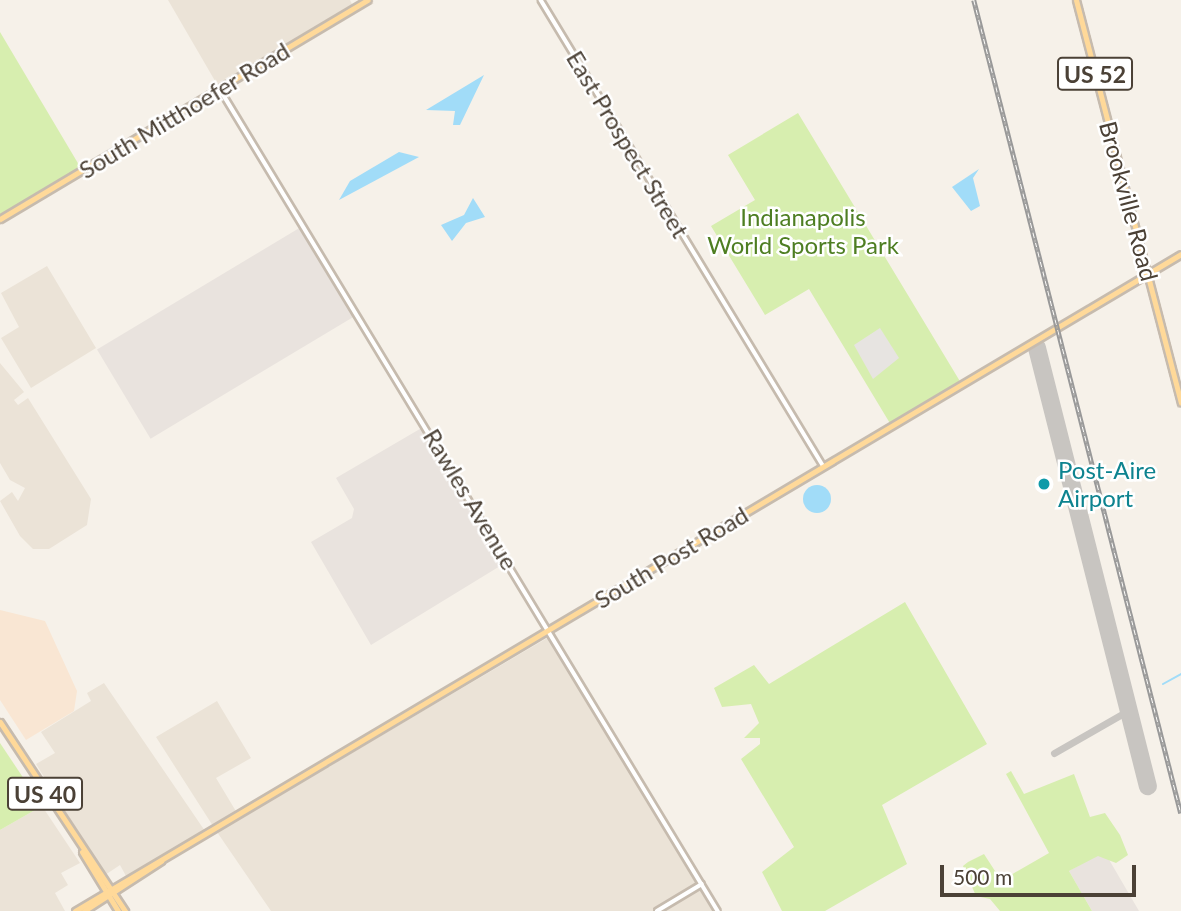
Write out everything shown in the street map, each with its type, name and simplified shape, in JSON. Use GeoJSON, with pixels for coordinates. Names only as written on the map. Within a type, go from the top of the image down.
{"type":"FeatureCollection","features":[{"type":"Feature","properties":{"kind":"main road","name":"South Mitthoefer Road"},"geometry":{"type":"LineString","coordinates":[[0,219],[368,0]]}},
{"type":"Feature","properties":{"kind":"main road","name":"Brookville Road"},"geometry":{"type":"LineString","coordinates":[[1076,0],[1181,403]]}},
{"type":"Feature","properties":{"kind":"main road","name":"South Post Road"},"geometry":{"type":"LineString","coordinates":[[110,893],[1181,254]]}},
{"type":"Feature","properties":{"kind":"main road","name":"US 40"},"geometry":{"type":"LineString","coordinates":[[0,722],[82,852],[125,911]]}},
{"type":"Feature","properties":{"kind":"main road","name":"US 40"},"geometry":{"type":"LineString","coordinates":[[0,732],[7,737]]}},
{"type":"Feature","properties":{"kind":"main road","name":"South Post Road"},"geometry":{"type":"LineString","coordinates":[[110,893],[144,868],[161,861]]}},
{"type":"Feature","properties":{"kind":"main road","name":"US 40"},"geometry":{"type":"LineString","coordinates":[[110,893],[118,911]]}},
{"type":"Feature","properties":{"kind":"main road"},"geometry":{"type":"LineString","coordinates":[[75,911],[110,893]]}},
{"type":"Feature","properties":{"kind":"main road"},"geometry":{"type":"LineString","coordinates":[[84,911],[110,893]]}},
{"type":"Feature","properties":{"kind":"street","name":"East Prospect Street"},"geometry":{"type":"LineString","coordinates":[[541,0],[824,467]]}},
{"type":"Feature","properties":{"kind":"street","name":"Rawles Avenue"},"geometry":{"type":"LineString","coordinates":[[220,89],[550,629],[718,911]]}},
{"type":"Feature","properties":{"kind":"street"},"geometry":{"type":"LineString","coordinates":[[657,911],[702,884]]}},
{"type":"Feature","properties":{"kind":"shaded area"},"geometry":{"type":"Polygon","coordinates":[[[168,0],[350,0],[353,6],[218,86],[168,0]]]}},
{"type":"Feature","properties":{"kind":"shaded area"},"geometry":{"type":"Polygon","coordinates":[[[301,227],[355,316],[151,439],[97,350],[301,227]]]}},
{"type":"Feature","properties":{"kind":"shaded area"},"geometry":{"type":"Polygon","coordinates":[[[47,266],[96,348],[31,388],[1,338],[19,327],[1,293],[47,266]]]}},
{"type":"Feature","properties":{"kind":"shaded area"},"geometry":{"type":"Polygon","coordinates":[[[880,328],[899,358],[873,379],[854,345],[880,328]]]}},
{"type":"Feature","properties":{"kind":"shaded area"},"geometry":{"type":"Polygon","coordinates":[[[0,363],[24,392],[14,400],[18,405],[28,398],[91,499],[87,525],[49,549],[33,549],[20,536],[0,501],[12,492],[18,501],[25,488],[10,480],[0,463],[0,363]]]}},
{"type":"Feature","properties":{"kind":"shaded area"},"geometry":{"type":"Polygon","coordinates":[[[425,426],[505,563],[371,645],[311,542],[352,518],[354,509],[336,478],[425,426]]]}},
{"type":"Feature","properties":{"kind":"shaded area"},"geometry":{"type":"Polygon","coordinates":[[[0,610],[45,621],[77,691],[74,711],[26,740],[0,700],[0,610]]]}},
{"type":"Feature","properties":{"kind":"shaded area"},"geometry":{"type":"Polygon","coordinates":[[[549,637],[713,911],[271,911],[217,832],[549,637]]]}},
{"type":"Feature","properties":{"kind":"shaded area"},"geometry":{"type":"Polygon","coordinates":[[[104,683],[205,831],[126,876],[120,865],[105,875],[36,764],[55,753],[41,732],[91,701],[87,693],[104,683]]]}},
{"type":"Feature","properties":{"kind":"shaded area"},"geometry":{"type":"Polygon","coordinates":[[[217,701],[251,758],[216,778],[237,813],[213,826],[156,737],[217,701]]]}},
{"type":"Feature","properties":{"kind":"shaded area"},"geometry":{"type":"Polygon","coordinates":[[[42,806],[80,863],[61,873],[68,885],[55,893],[65,911],[0,911],[0,830],[42,806]]]}},
{"type":"Feature","properties":{"kind":"shaded area"},"geometry":{"type":"Polygon","coordinates":[[[1104,851],[1139,911],[1092,911],[1069,871],[1104,851]]]}},
{"type":"Feature","properties":{"kind":"green space"},"geometry":{"type":"Polygon","coordinates":[[[0,32],[82,170],[0,220],[0,32]]]}},
{"type":"Feature","properties":{"kind":"green space","name":"Indianapolis World Sports Park"},"geometry":{"type":"Polygon","coordinates":[[[798,113],[961,383],[891,425],[809,289],[765,315],[711,226],[755,200],[728,155],[798,113]]]}},
{"type":"Feature","properties":{"kind":"green space"},"geometry":{"type":"Polygon","coordinates":[[[905,602],[987,744],[882,805],[907,864],[825,911],[782,911],[762,872],[794,847],[741,759],[760,744],[760,738],[744,738],[759,723],[751,704],[722,707],[714,688],[754,665],[769,684],[905,602]]]}},
{"type":"Feature","properties":{"kind":"green space"},"geometry":{"type":"Polygon","coordinates":[[[0,743],[42,806],[0,830],[0,743]]]}},
{"type":"Feature","properties":{"kind":"green space"},"geometry":{"type":"Polygon","coordinates":[[[1011,771],[1024,794],[1074,774],[1090,817],[1105,813],[1120,835],[1128,855],[1116,863],[1098,856],[1069,871],[1092,911],[1000,911],[990,899],[976,896],[963,866],[968,862],[984,854],[995,871],[1009,876],[1049,853],[1006,774],[1011,771]]]}},
{"type":"Feature","properties":{"kind":"water"},"geometry":{"type":"Polygon","coordinates":[[[484,75],[460,125],[453,125],[455,111],[426,110],[484,75]]]}},
{"type":"Feature","properties":{"kind":"water"},"geometry":{"type":"Polygon","coordinates":[[[399,152],[419,157],[339,200],[350,181],[399,152]]]}},
{"type":"Feature","properties":{"kind":"water"},"geometry":{"type":"Polygon","coordinates":[[[979,169],[973,178],[980,206],[971,211],[952,187],[979,169]]]}},
{"type":"Feature","properties":{"kind":"water"},"geometry":{"type":"Polygon","coordinates":[[[473,198],[485,217],[466,223],[452,241],[441,225],[464,215],[473,198]]]}},
{"type":"Feature","properties":{"kind":"water"},"geometry":{"type":"Polygon","coordinates":[[[817,485],[827,489],[831,499],[827,509],[817,513],[807,509],[803,499],[807,489],[817,485]]]}},
{"type":"Feature","properties":{"kind":"waterway"},"geometry":{"type":"LineString","coordinates":[[1163,684],[1181,674]]}},
{"type":"Feature","properties":{"kind":"taxiway"},"geometry":{"type":"LineString","coordinates":[[1054,753],[1129,710]]}},
{"type":"Feature","properties":{"kind":"runway"},"geometry":{"type":"LineString","coordinates":[[1037,348],[1148,786]]}},
{"type":"Feature","properties":{"kind":"railway"},"geometry":{"type":"LineString","coordinates":[[974,0],[1181,813]]}},
{"type":"Feature","properties":{"kind":"place","name":"Post-Aire Airport"},"geometry":{"type":"Point","coordinates":[1044,484]}}]}
